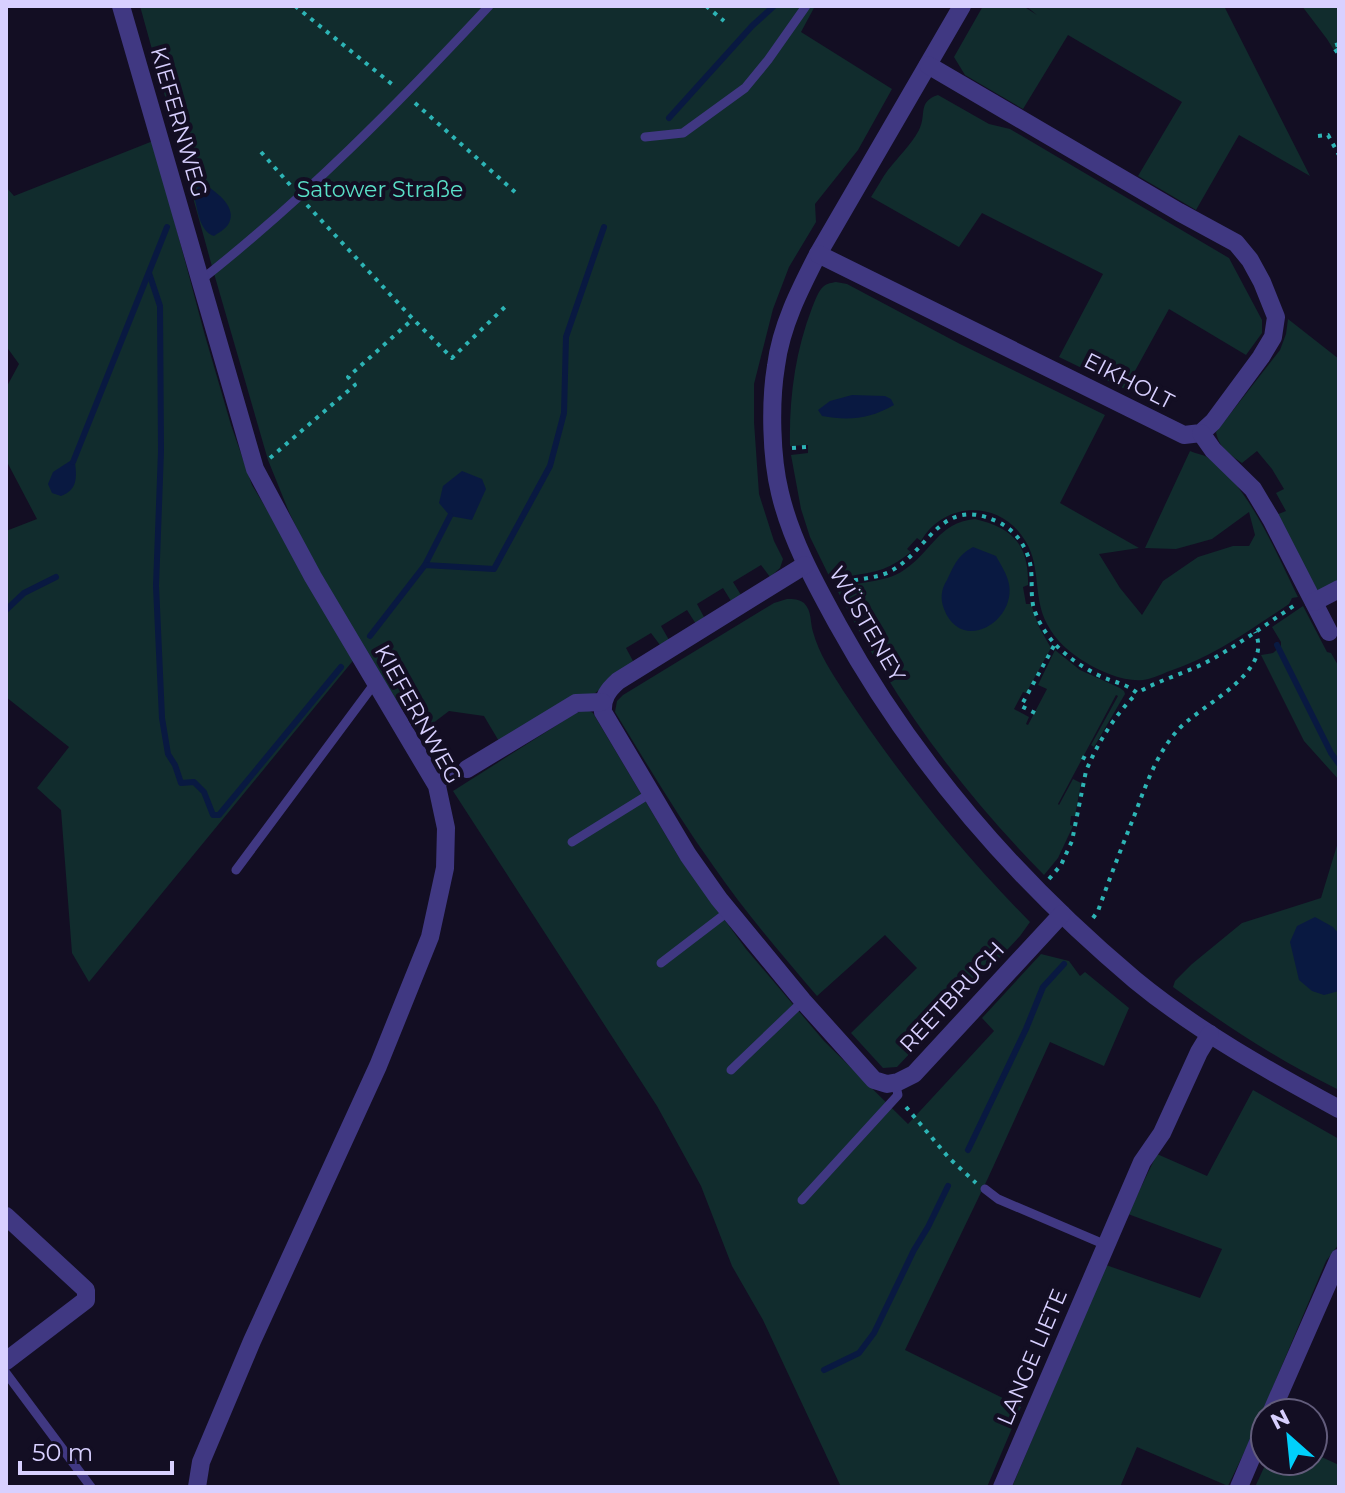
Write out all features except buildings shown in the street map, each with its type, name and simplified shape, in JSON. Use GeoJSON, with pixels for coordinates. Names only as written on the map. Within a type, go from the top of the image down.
{"type":"FeatureCollection","features":[{"type":"Feature","properties":{"kind":"street","name":"KIEFERNWEG"},"geometry":{"type":"LineString","coordinates":[[121,6],[255,469],[313,577],[437,786],[446,828],[445,868],[430,937],[378,1066],[240,1368],[201,1462],[197,1487]]}},
{"type":"Feature","properties":{"kind":"street","name":"WÜSTENEY"},"geometry":{"type":"LineString","coordinates":[[962,6],[818,254],[786,325],[776,365],[773,401],[780,493],[805,565],[854,653],[911,742],[965,813],[1062,914],[1136,981],[1210,1034],[1339,1109]]}},
{"type":"Feature","properties":{"kind":"street"},"geometry":{"type":"LineString","coordinates":[[928,65],[1236,243],[1250,260],[1276,317],[1273,337],[1213,422],[1201,433],[1213,450],[1253,489],[1334,633]]}},
{"type":"Feature","properties":{"kind":"street","name":"EIKHOLT"},"geometry":{"type":"LineString","coordinates":[[818,254],[1164,426],[1184,435],[1201,433]]}},
{"type":"Feature","properties":{"kind":"street"},"geometry":{"type":"LineString","coordinates":[[467,769],[576,703],[602,702],[618,681],[805,565]]}},
{"type":"Feature","properties":{"kind":"street"},"geometry":{"type":"LineString","coordinates":[[1313,599],[1339,589]]}},
{"type":"Feature","properties":{"kind":"street","name":"REETBRUCH"},"geometry":{"type":"LineString","coordinates":[[602,702],[603,712],[688,855],[729,911],[803,1001],[874,1080],[896,1089],[914,1074],[1062,914]]}},
{"type":"Feature","properties":{"kind":"street","name":"LANGE LIETE"},"geometry":{"type":"LineString","coordinates":[[1002,1487],[1142,1162],[1162,1133],[1210,1034]]}},
{"type":"Feature","properties":{"kind":"street"},"geometry":{"type":"LineString","coordinates":[[6,1216],[86,1290],[86,1300],[6,1361]]}},
{"type":"Feature","properties":{"kind":"street"},"geometry":{"type":"LineString","coordinates":[[1278,1397],[1339,1258]]}},
{"type":"Feature","properties":{"kind":"street"},"geometry":{"type":"LineString","coordinates":[[1239,1487],[1249,1464]]}},
{"type":"Feature","properties":{"kind":"lane"},"geometry":{"type":"LineString","coordinates":[[201,280],[300,196],[406,95],[489,6]]}},
{"type":"Feature","properties":{"kind":"lane"},"geometry":{"type":"LineString","coordinates":[[645,137],[683,133],[745,88],[806,6]]}},
{"type":"Feature","properties":{"kind":"lane"},"geometry":{"type":"LineString","coordinates":[[236,870],[375,683]]}},
{"type":"Feature","properties":{"kind":"lane"},"geometry":{"type":"LineString","coordinates":[[437,786],[467,769]]}},
{"type":"Feature","properties":{"kind":"lane"},"geometry":{"type":"LineString","coordinates":[[572,842],[651,793]]}},
{"type":"Feature","properties":{"kind":"lane"},"geometry":{"type":"LineString","coordinates":[[661,963],[729,911]]}},
{"type":"Feature","properties":{"kind":"lane"},"geometry":{"type":"LineString","coordinates":[[731,1070],[803,1001]]}},
{"type":"Feature","properties":{"kind":"lane","name":"REETBRUCH"},"geometry":{"type":"LineString","coordinates":[[802,1200],[896,1089]]}},
{"type":"Feature","properties":{"kind":"lane"},"geometry":{"type":"LineString","coordinates":[[985,1189],[998,1199],[1106,1245]]}},
{"type":"Feature","properties":{"kind":"lane"},"geometry":{"type":"LineString","coordinates":[[6,1373],[91,1487]]}},
{"type":"Feature","properties":{"kind":"path"},"geometry":{"type":"LineString","coordinates":[[706,6],[724,21]]}},
{"type":"Feature","properties":{"kind":"path"},"geometry":{"type":"LineString","coordinates":[[1339,44],[1333,46],[1339,55]]}},
{"type":"Feature","properties":{"kind":"path"},"geometry":{"type":"LineString","coordinates":[[1318,136],[1328,135],[1339,155]]}},
{"type":"Feature","properties":{"kind":"path"},"geometry":{"type":"LineString","coordinates":[[261,152],[452,358],[509,303]]}},
{"type":"Feature","properties":{"kind":"path"},"geometry":{"type":"LineString","coordinates":[[255,469],[355,385],[348,377],[413,319]]}},
{"type":"Feature","properties":{"kind":"path"},"geometry":{"type":"LineString","coordinates":[[792,448],[806,447]]}},
{"type":"Feature","properties":{"kind":"path"},"geometry":{"type":"LineString","coordinates":[[840,583],[887,573],[908,560],[940,524],[954,516],[983,516],[1006,526],[1022,543],[1029,560],[1033,604],[1055,644],[1074,661],[1099,675],[1129,686],[1137,693]]}},
{"type":"Feature","properties":{"kind":"path"},"geometry":{"type":"LineString","coordinates":[[1038,890],[1061,865],[1072,841],[1090,761],[1126,704],[1137,693],[1202,665],[1294,606],[1313,599]]}},
{"type":"Feature","properties":{"kind":"path"},"geometry":{"type":"LineString","coordinates":[[1082,931],[1098,911],[1161,752],[1184,723],[1238,682],[1254,663],[1259,647],[1255,632]]}},
{"type":"Feature","properties":{"kind":"path"},"geometry":{"type":"LineString","coordinates":[[1035,713],[1021,706],[1055,644]]}},
{"type":"Feature","properties":{"kind":"path"},"geometry":{"type":"LineString","coordinates":[[1082,757],[1090,761]]}},
{"type":"Feature","properties":{"kind":"path"},"geometry":{"type":"LineString","coordinates":[[896,1089],[949,1158],[985,1189]]}},
{"type":"Feature","properties":{"kind":"green space","name":"Satower Straße"},"geometry":{"type":"Polygon","coordinates":[[[140,6],[815,6],[801,32],[892,89],[858,150],[815,204],[816,222],[789,267],[773,309],[754,384],[759,494],[783,559],[780,568],[770,577],[761,565],[733,582],[741,595],[731,601],[723,588],[697,604],[704,617],[696,624],[687,610],[661,626],[669,640],[660,645],[651,633],[626,648],[633,661],[593,695],[500,743],[484,716],[449,711],[428,727],[417,715],[396,705],[318,573],[268,460],[140,6]]]}},
{"type":"Feature","properties":{"kind":"green space"},"geometry":{"type":"Polygon","coordinates":[[[983,6],[1023,6],[1037,15],[1026,6],[1224,6],[1310,176],[1239,135],[1196,210],[1138,176],[1182,102],[1068,35],[1023,109],[965,75],[954,57],[983,6]]]}},
{"type":"Feature","properties":{"kind":"green space"},"geometry":{"type":"Polygon","coordinates":[[[1302,6],[1339,6],[1339,58],[1327,39],[1302,6]]]}},
{"type":"Feature","properties":{"kind":"green space"},"geometry":{"type":"Polygon","coordinates":[[[938,95],[989,124],[1010,129],[1229,258],[1262,320],[1262,333],[1246,355],[1169,309],[1125,389],[1059,357],[1103,274],[982,213],[959,247],[871,197],[916,135],[927,101],[938,95]]]}},
{"type":"Feature","properties":{"kind":"green space"},"geometry":{"type":"Polygon","coordinates":[[[153,141],[204,332],[252,485],[356,657],[89,982],[72,953],[61,810],[37,788],[69,747],[6,697],[6,531],[37,519],[6,460],[6,388],[19,364],[6,346],[6,187],[14,196],[153,141]]]}},
{"type":"Feature","properties":{"kind":"green space"},"geometry":{"type":"Polygon","coordinates":[[[827,284],[847,284],[1105,415],[1060,503],[1139,548],[1099,554],[1120,588],[1142,615],[1163,581],[1198,557],[1233,546],[1249,546],[1255,535],[1249,512],[1212,539],[1176,549],[1145,548],[1190,451],[1207,457],[1236,484],[1271,541],[1298,597],[1292,598],[1289,604],[1216,651],[1155,677],[1136,680],[1098,669],[1074,655],[1059,641],[1043,614],[1034,562],[1026,542],[1016,528],[989,512],[958,512],[944,518],[921,541],[917,538],[907,549],[911,552],[894,564],[832,582],[810,537],[801,509],[791,455],[808,453],[808,445],[790,446],[790,428],[794,376],[806,325],[820,291],[827,284]]]}},
{"type":"Feature","properties":{"kind":"green space"},"geometry":{"type":"Polygon","coordinates":[[[1288,319],[1339,359],[1339,584],[1321,592],[1317,590],[1276,515],[1286,511],[1276,493],[1284,489],[1272,469],[1257,451],[1242,463],[1222,446],[1216,432],[1280,350],[1288,319]]]}},
{"type":"Feature","properties":{"kind":"green space"},"geometry":{"type":"Polygon","coordinates":[[[975,519],[1009,533],[1022,549],[1028,571],[1028,585],[1023,587],[1026,604],[1031,604],[1051,648],[1014,709],[1029,717],[1026,724],[1047,689],[1038,685],[1055,650],[1080,670],[1120,688],[1125,694],[1094,747],[1091,745],[1116,695],[1058,804],[1073,779],[1081,783],[1075,816],[1071,816],[1070,825],[1073,826],[1058,858],[1044,875],[978,803],[938,752],[900,698],[837,590],[880,580],[904,570],[943,532],[975,519]]]}},
{"type":"Feature","properties":{"kind":"green space"},"geometry":{"type":"Polygon","coordinates":[[[787,599],[800,601],[807,606],[826,663],[909,783],[979,868],[1030,922],[897,1067],[883,1068],[851,1033],[917,968],[885,935],[817,996],[726,884],[675,810],[615,712],[617,701],[623,695],[774,603],[787,599]]]}},
{"type":"Feature","properties":{"kind":"green space"},"geometry":{"type":"Polygon","coordinates":[[[1303,606],[1327,652],[1331,653],[1339,667],[1339,780],[1304,741],[1261,655],[1273,653],[1281,646],[1272,627],[1303,606]]]}},
{"type":"Feature","properties":{"kind":"green space"},"geometry":{"type":"Polygon","coordinates":[[[587,709],[593,713],[680,859],[746,949],[824,1041],[908,1124],[994,1031],[982,1018],[1041,954],[1069,961],[1080,976],[1085,972],[1129,1008],[1104,1066],[1050,1042],[905,1350],[1021,1407],[987,1487],[841,1487],[763,1320],[732,1266],[701,1186],[657,1106],[453,791],[587,709]]]}},
{"type":"Feature","properties":{"kind":"green space"},"geometry":{"type":"Polygon","coordinates":[[[1339,839],[1339,1090],[1254,1042],[1173,987],[1192,964],[1242,923],[1321,898],[1339,839]]]}},
{"type":"Feature","properties":{"kind":"green space"},"geometry":{"type":"Polygon","coordinates":[[[1253,1090],[1339,1139],[1339,1244],[1326,1261],[1269,1397],[1249,1397],[1249,1442],[1228,1486],[1137,1447],[1120,1487],[1012,1487],[1106,1265],[1200,1298],[1222,1249],[1128,1214],[1157,1154],[1207,1176],[1253,1090]]]}},
{"type":"Feature","properties":{"kind":"green space"},"geometry":{"type":"Polygon","coordinates":[[[1329,1460],[1339,1465],[1339,1487],[1255,1487],[1260,1477],[1329,1477],[1329,1460]]]}},
{"type":"Feature","properties":{"kind":"water"},"geometry":{"type":"Polygon","coordinates":[[[207,186],[221,197],[231,217],[228,225],[214,236],[202,225],[194,196],[198,187],[207,186]]]}},
{"type":"Feature","properties":{"kind":"water"},"geometry":{"type":"Polygon","coordinates":[[[852,395],[885,396],[894,405],[868,416],[850,418],[822,416],[818,410],[830,401],[852,395]]]}},
{"type":"Feature","properties":{"kind":"water"},"geometry":{"type":"Polygon","coordinates":[[[70,461],[75,463],[73,487],[61,496],[52,493],[48,484],[53,472],[70,461]]]}},
{"type":"Feature","properties":{"kind":"water"},"geometry":{"type":"Polygon","coordinates":[[[462,471],[482,479],[486,489],[472,520],[450,516],[439,503],[443,486],[462,471]]]}},
{"type":"Feature","properties":{"kind":"water"},"geometry":{"type":"Polygon","coordinates":[[[973,547],[996,556],[1009,584],[1009,598],[1004,610],[986,628],[974,631],[962,629],[952,622],[942,598],[943,587],[957,561],[973,547]]]}},
{"type":"Feature","properties":{"kind":"water"},"geometry":{"type":"Polygon","coordinates":[[[1315,917],[1339,934],[1339,991],[1324,995],[1312,991],[1299,980],[1290,942],[1297,926],[1315,917]]]}},
{"type":"Feature","properties":{"kind":"waterway"},"geometry":{"type":"LineString","coordinates":[[669,118],[774,6]]}},
{"type":"Feature","properties":{"kind":"waterway"},"geometry":{"type":"LineString","coordinates":[[73,462],[167,227]]}},
{"type":"Feature","properties":{"kind":"waterway"},"geometry":{"type":"LineString","coordinates":[[370,636],[425,565],[494,569],[550,466],[564,413],[566,337],[604,227]]}},
{"type":"Feature","properties":{"kind":"waterway"},"geometry":{"type":"LineString","coordinates":[[149,273],[160,306],[161,451],[156,586],[162,718],[168,754],[181,783],[194,782],[204,792],[213,815],[219,815],[341,667]]}},
{"type":"Feature","properties":{"kind":"waterway"},"geometry":{"type":"LineString","coordinates":[[425,565],[450,516]]}},
{"type":"Feature","properties":{"kind":"waterway"},"geometry":{"type":"LineString","coordinates":[[6,610],[24,593],[56,577]]}},
{"type":"Feature","properties":{"kind":"waterway"},"geometry":{"type":"LineString","coordinates":[[1277,645],[1339,764]]}},
{"type":"Feature","properties":{"kind":"waterway"},"geometry":{"type":"LineString","coordinates":[[968,1150],[1043,987],[1064,964]]}},
{"type":"Feature","properties":{"kind":"waterway"},"geometry":{"type":"LineString","coordinates":[[824,1370],[859,1353],[874,1333],[948,1186]]}}]}
